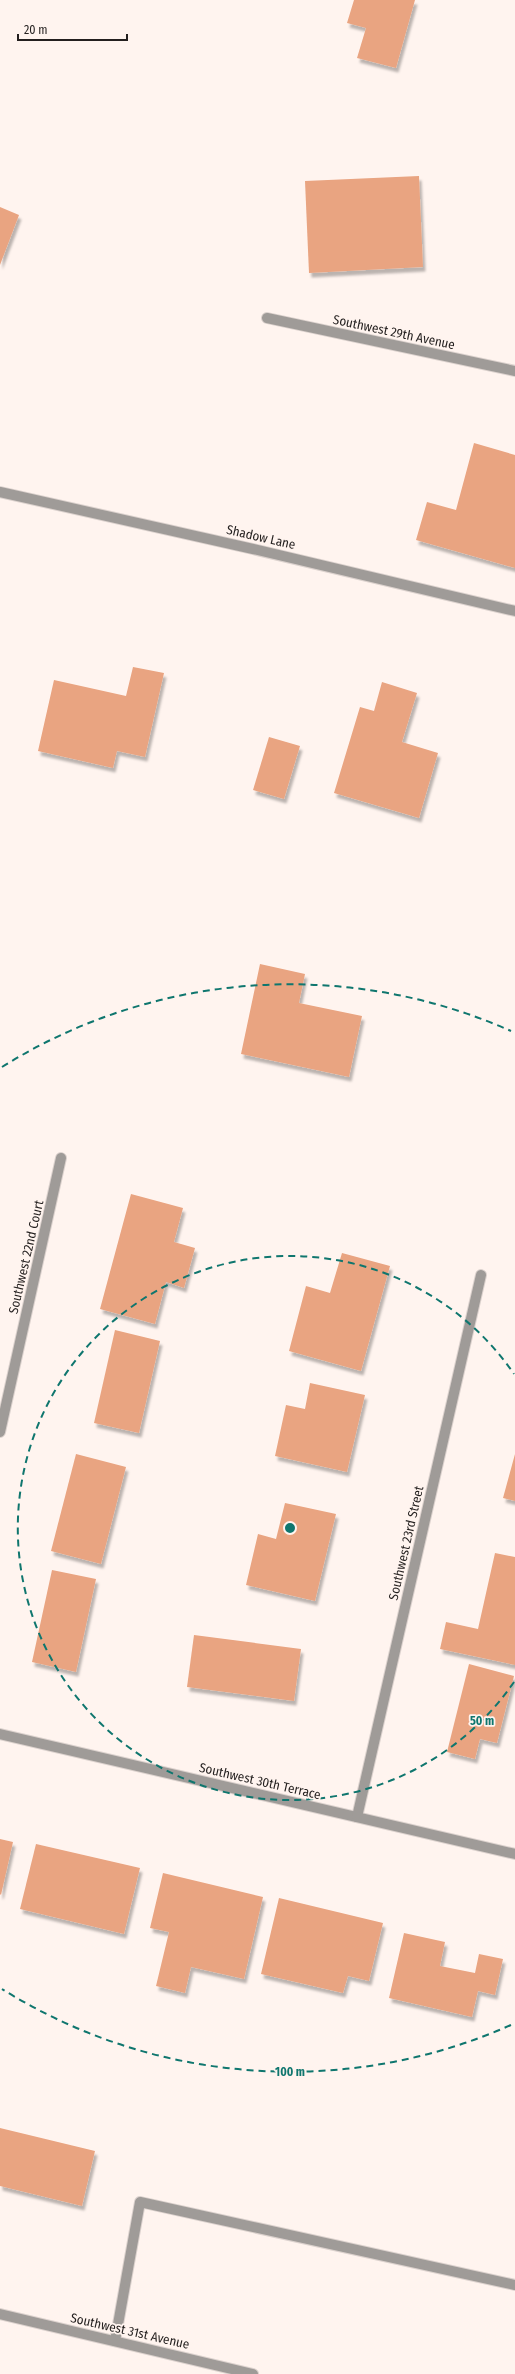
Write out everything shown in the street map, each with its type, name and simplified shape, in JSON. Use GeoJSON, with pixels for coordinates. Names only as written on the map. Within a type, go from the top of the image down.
{"type":"FeatureCollection","features":[{"type":"Feature","properties":{"kind":"street","name":"Southwest 29th Avenue"},"geometry":{"type":"LineString","coordinates":[[267,318],[515,371]]}},
{"type":"Feature","properties":{"kind":"street","name":"Shadow Lane"},"geometry":{"type":"LineString","coordinates":[[0,492],[253,549],[515,611]]}},
{"type":"Feature","properties":{"kind":"street","name":"Southwest 22nd Court"},"geometry":{"type":"LineString","coordinates":[[0,1432],[61,1158]]}},
{"type":"Feature","properties":{"kind":"street","name":"Southwest 23rd Street"},"geometry":{"type":"LineString","coordinates":[[357,1817],[481,1275]]}},
{"type":"Feature","properties":{"kind":"street","name":"Southwest 30th Terrace"},"geometry":{"type":"LineString","coordinates":[[0,1734],[515,1854]]}},
{"type":"Feature","properties":{"kind":"street"},"geometry":{"type":"LineString","coordinates":[[116,2341],[140,2202],[515,2285]]}},
{"type":"Feature","properties":{"kind":"street","name":"Southwest 31st Avenue"},"geometry":{"type":"LineString","coordinates":[[0,2314],[253,2374]]}},
{"type":"Feature","properties":{"kind":"building"},"geometry":{"type":"Polygon","coordinates":[[[354,0],[415,0],[396,68],[357,58],[366,28],[347,23],[354,0]]]}},
{"type":"Feature","properties":{"kind":"building"},"geometry":{"type":"Polygon","coordinates":[[[419,176],[423,267],[309,273],[305,181],[419,176]]]}},
{"type":"Feature","properties":{"kind":"building"},"geometry":{"type":"Polygon","coordinates":[[[0,207],[19,215],[0,265],[0,207]]]}},
{"type":"Feature","properties":{"kind":"building"},"geometry":{"type":"Polygon","coordinates":[[[474,443],[515,455],[515,568],[416,540],[427,502],[456,510],[474,443]]]}},
{"type":"Feature","properties":{"kind":"building"},"geometry":{"type":"Polygon","coordinates":[[[133,667],[164,673],[145,757],[117,751],[113,768],[38,751],[54,680],[126,696],[133,667]]]}},
{"type":"Feature","properties":{"kind":"building"},"geometry":{"type":"Polygon","coordinates":[[[382,682],[417,693],[402,742],[438,753],[419,818],[334,793],[360,707],[374,711],[382,682]]]}},
{"type":"Feature","properties":{"kind":"building"},"geometry":{"type":"Polygon","coordinates":[[[269,737],[300,746],[284,799],[253,790],[269,737]]]}},
{"type":"Feature","properties":{"kind":"building"},"geometry":{"type":"Polygon","coordinates":[[[260,964],[305,974],[299,1003],[362,1016],[349,1077],[241,1054],[260,964]]]}},
{"type":"Feature","properties":{"kind":"building"},"geometry":{"type":"Polygon","coordinates":[[[131,1194],[183,1208],[174,1242],[195,1248],[184,1288],[166,1282],[155,1324],[100,1309],[131,1194]]]}},
{"type":"Feature","properties":{"kind":"building"},"geometry":{"type":"Polygon","coordinates":[[[342,1253],[390,1266],[361,1371],[289,1351],[306,1286],[330,1293],[342,1253]]]}},
{"type":"Feature","properties":{"kind":"building"},"geometry":{"type":"Polygon","coordinates":[[[115,1330],[160,1341],[139,1433],[94,1423],[115,1330]]]}},
{"type":"Feature","properties":{"kind":"building"},"geometry":{"type":"Polygon","coordinates":[[[310,1383],[365,1395],[347,1472],[275,1456],[286,1405],[305,1409],[310,1383]]]}},
{"type":"Feature","properties":{"kind":"building"},"geometry":{"type":"Polygon","coordinates":[[[76,1454],[126,1467],[101,1564],[51,1551],[76,1454]]]}},
{"type":"Feature","properties":{"kind":"building"},"geometry":{"type":"Polygon","coordinates":[[[515,1454],[515,1501],[503,1498],[515,1454]]]}},
{"type":"Feature","properties":{"kind":"building"},"geometry":{"type":"Polygon","coordinates":[[[285,1503],[336,1514],[315,1601],[246,1585],[258,1534],[276,1539],[285,1503]]]}},
{"type":"Feature","properties":{"kind":"building"},"geometry":{"type":"Polygon","coordinates":[[[495,1553],[515,1557],[515,1665],[440,1649],[446,1622],[478,1629],[495,1553]]]}},
{"type":"Feature","properties":{"kind":"building"},"geometry":{"type":"Polygon","coordinates":[[[52,1570],[96,1579],[76,1672],[32,1662],[52,1570]]]}},
{"type":"Feature","properties":{"kind":"building"},"geometry":{"type":"Polygon","coordinates":[[[194,1635],[301,1649],[294,1701],[187,1687],[194,1635]]]}},
{"type":"Feature","properties":{"kind":"building"},"geometry":{"type":"Polygon","coordinates":[[[469,1664],[514,1676],[497,1743],[480,1739],[475,1759],[447,1752],[469,1664]]]}},
{"type":"Feature","properties":{"kind":"building"},"geometry":{"type":"Polygon","coordinates":[[[0,1839],[13,1842],[1,1895],[0,1894],[0,1839]]]}},
{"type":"Feature","properties":{"kind":"building"},"geometry":{"type":"Polygon","coordinates":[[[36,1844],[140,1868],[124,1934],[20,1909],[36,1844]]]}},
{"type":"Feature","properties":{"kind":"building"},"geometry":{"type":"Polygon","coordinates":[[[163,1873],[263,1897],[244,1979],[191,1967],[185,1993],[156,1986],[169,1932],[150,1928],[163,1873]]]}},
{"type":"Feature","properties":{"kind":"building"},"geometry":{"type":"Polygon","coordinates":[[[279,1898],[383,1923],[369,1981],[348,1976],[343,1993],[261,1974],[279,1898]]]}},
{"type":"Feature","properties":{"kind":"building"},"geometry":{"type":"Polygon","coordinates":[[[404,1933],[445,1942],[440,1966],[475,1973],[479,1954],[503,1959],[495,1995],[478,1991],[472,2017],[389,1998],[404,1933]]]}},
{"type":"Feature","properties":{"kind":"building"},"geometry":{"type":"Polygon","coordinates":[[[0,2128],[95,2151],[82,2206],[0,2186],[0,2128]]]}}]}
